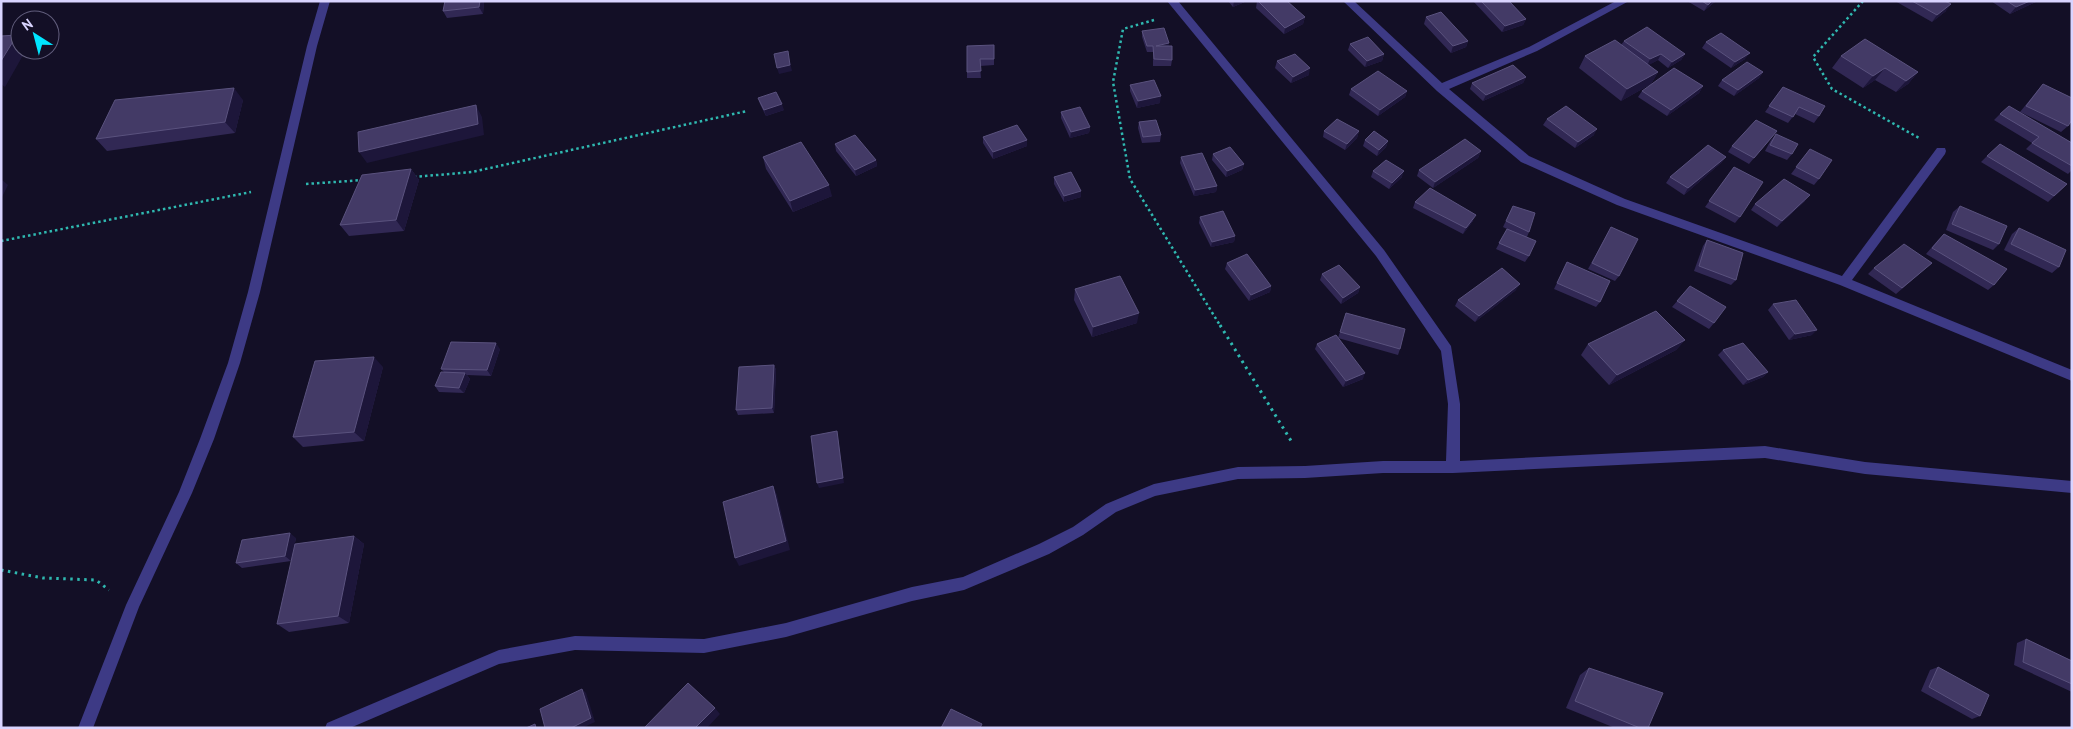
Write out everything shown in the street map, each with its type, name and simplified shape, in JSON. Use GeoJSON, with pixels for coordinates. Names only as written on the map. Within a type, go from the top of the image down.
{"type":"FeatureCollection","features":[{"type":"Feature","properties":{"kind":"street"},"geometry":{"type":"LineString","coordinates":[[85,728],[133,606],[185,493],[219,407],[254,292],[278,186],[325,1]]}},
{"type":"Feature","properties":{"kind":"street"},"geometry":{"type":"LineString","coordinates":[[1172,1],[1380,253],[1446,350],[1454,404],[1452,467]]}},
{"type":"Feature","properties":{"kind":"street"},"geometry":{"type":"LineString","coordinates":[[1348,1],[1441,88],[1525,159],[1620,202],[1844,282],[2072,376]]}},
{"type":"Feature","properties":{"kind":"street"},"geometry":{"type":"LineString","coordinates":[[1441,88],[1534,49],[1624,1]]}},
{"type":"Feature","properties":{"kind":"street"},"geometry":{"type":"LineString","coordinates":[[1844,282],[1941,151]]}},
{"type":"Feature","properties":{"kind":"street"},"geometry":{"type":"LineString","coordinates":[[332,728],[499,657],[575,642],[704,646],[786,630],[912,594],[964,583],[1044,549],[1078,530],[1111,508],[1154,490],[1238,473],[1305,472],[1383,467],[1452,467],[1765,452],[1865,468],[2072,487]]}},
{"type":"Feature","properties":{"kind":"path"},"geometry":{"type":"LineString","coordinates":[[1863,1],[1813,57],[1832,89],[1941,151]]}},
{"type":"Feature","properties":{"kind":"path"},"geometry":{"type":"LineString","coordinates":[[1180,12],[1123,28],[1113,82],[1130,179],[1291,440],[1305,472]]}},
{"type":"Feature","properties":{"kind":"path"},"geometry":{"type":"LineString","coordinates":[[404,177],[472,172],[747,111]]}},
{"type":"Feature","properties":{"kind":"path"},"geometry":{"type":"LineString","coordinates":[[1,241],[278,186],[366,180]]}},
{"type":"Feature","properties":{"kind":"path"},"geometry":{"type":"LineString","coordinates":[[1,570],[43,578],[96,580],[133,606]]}},
{"type":"Feature","properties":{"kind":"building"},"geometry":{"type":"Polygon","coordinates":[[[445,1],[480,1],[479,7],[443,11],[445,1]]]}},
{"type":"Feature","properties":{"kind":"building"},"geometry":{"type":"Polygon","coordinates":[[[1258,1],[1287,1],[1305,17],[1285,28],[1258,1]]]}},
{"type":"Feature","properties":{"kind":"building"},"geometry":{"type":"Polygon","coordinates":[[[1481,1],[1509,1],[1526,19],[1505,26],[1481,1]]]}},
{"type":"Feature","properties":{"kind":"building"},"geometry":{"type":"Polygon","coordinates":[[[1702,1],[1712,1],[1708,5],[1702,1]]]}},
{"type":"Feature","properties":{"kind":"building"},"geometry":{"type":"Polygon","coordinates":[[[1912,1],[1945,1],[1951,4],[1937,15],[1912,1]]]}},
{"type":"Feature","properties":{"kind":"building"},"geometry":{"type":"Polygon","coordinates":[[[2007,1],[2030,1],[2016,7],[2007,1]]]}},
{"type":"Feature","properties":{"kind":"building"},"geometry":{"type":"Polygon","coordinates":[[[1441,12],[1468,41],[1453,46],[1426,17],[1441,12]]]}},
{"type":"Feature","properties":{"kind":"building"},"geometry":{"type":"Polygon","coordinates":[[[1647,27],[1685,54],[1672,62],[1661,54],[1650,59],[1624,41],[1647,27]]]}},
{"type":"Feature","properties":{"kind":"building"},"geometry":{"type":"Polygon","coordinates":[[[1164,28],[1169,43],[1156,46],[1172,46],[1172,60],[1154,59],[1153,46],[1147,46],[1142,31],[1164,28]]]}},
{"type":"Feature","properties":{"kind":"building"},"geometry":{"type":"Polygon","coordinates":[[[1721,33],[1750,53],[1735,62],[1706,42],[1721,33]]]}},
{"type":"Feature","properties":{"kind":"building"},"geometry":{"type":"Polygon","coordinates":[[[10,35],[10,46],[1,61],[1,36],[10,35]]]}},
{"type":"Feature","properties":{"kind":"building"},"geometry":{"type":"Polygon","coordinates":[[[1368,37],[1384,54],[1367,61],[1350,44],[1368,37]]]}},
{"type":"Feature","properties":{"kind":"building"},"geometry":{"type":"Polygon","coordinates":[[[1865,39],[1918,72],[1906,81],[1885,68],[1873,76],[1841,56],[1865,39]]]}},
{"type":"Feature","properties":{"kind":"building"},"geometry":{"type":"Polygon","coordinates":[[[1615,40],[1658,72],[1627,89],[1585,56],[1615,40]]]}},
{"type":"Feature","properties":{"kind":"building"},"geometry":{"type":"Polygon","coordinates":[[[994,45],[994,59],[980,59],[981,71],[967,72],[967,46],[994,45]]]}},
{"type":"Feature","properties":{"kind":"building"},"geometry":{"type":"Polygon","coordinates":[[[788,51],[790,65],[777,68],[774,54],[788,51]]]}},
{"type":"Feature","properties":{"kind":"building"},"geometry":{"type":"Polygon","coordinates":[[[1295,54],[1310,68],[1293,77],[1277,61],[1295,54]]]}},
{"type":"Feature","properties":{"kind":"building"},"geometry":{"type":"Polygon","coordinates":[[[1747,62],[1763,72],[1738,90],[1722,80],[1747,62]]]}},
{"type":"Feature","properties":{"kind":"building"},"geometry":{"type":"Polygon","coordinates":[[[1513,65],[1526,77],[1486,95],[1472,83],[1513,65]]]}},
{"type":"Feature","properties":{"kind":"building"},"geometry":{"type":"Polygon","coordinates":[[[1674,68],[1703,86],[1671,110],[1642,91],[1674,68]]]}},
{"type":"Feature","properties":{"kind":"building"},"geometry":{"type":"Polygon","coordinates":[[[1378,71],[1407,91],[1380,110],[1351,89],[1378,71]]]}},
{"type":"Feature","properties":{"kind":"building"},"geometry":{"type":"Polygon","coordinates":[[[1154,80],[1161,96],[1138,101],[1130,85],[1154,80]]]}},
{"type":"Feature","properties":{"kind":"building"},"geometry":{"type":"Polygon","coordinates":[[[2043,84],[2072,98],[2072,120],[2068,126],[2026,106],[2043,84]]]}},
{"type":"Feature","properties":{"kind":"building"},"geometry":{"type":"Polygon","coordinates":[[[1783,87],[1825,106],[1819,116],[1799,107],[1793,117],[1769,106],[1783,87]]]}},
{"type":"Feature","properties":{"kind":"building"},"geometry":{"type":"Polygon","coordinates":[[[234,88],[225,122],[96,139],[115,100],[234,88]]]}},
{"type":"Feature","properties":{"kind":"building"},"geometry":{"type":"Polygon","coordinates":[[[776,92],[782,104],[764,110],[758,98],[776,92]]]}},
{"type":"Feature","properties":{"kind":"building"},"geometry":{"type":"Polygon","coordinates":[[[476,105],[478,124],[359,152],[358,132],[476,105]]]}},
{"type":"Feature","properties":{"kind":"building"},"geometry":{"type":"Polygon","coordinates":[[[1566,106],[1597,129],[1578,142],[1547,119],[1566,106]]]}},
{"type":"Feature","properties":{"kind":"building"},"geometry":{"type":"Polygon","coordinates":[[[2009,106],[2072,143],[2072,166],[2032,143],[2039,137],[2000,114],[2009,106]]]}},
{"type":"Feature","properties":{"kind":"building"},"geometry":{"type":"Polygon","coordinates":[[[1080,107],[1090,127],[1071,132],[1061,112],[1080,107]]]}},
{"type":"Feature","properties":{"kind":"building"},"geometry":{"type":"Polygon","coordinates":[[[1337,119],[1359,131],[1347,144],[1324,131],[1337,119]]]}},
{"type":"Feature","properties":{"kind":"building"},"geometry":{"type":"Polygon","coordinates":[[[1156,120],[1161,135],[1143,137],[1139,122],[1156,120]]]}},
{"type":"Feature","properties":{"kind":"building"},"geometry":{"type":"Polygon","coordinates":[[[1756,120],[1777,131],[1754,158],[1732,146],[1756,120]]]}},
{"type":"Feature","properties":{"kind":"building"},"geometry":{"type":"Polygon","coordinates":[[[1017,125],[1027,140],[993,152],[983,137],[1017,125]]]}},
{"type":"Feature","properties":{"kind":"building"},"geometry":{"type":"Polygon","coordinates":[[[1374,131],[1388,141],[1379,150],[1365,140],[1374,131]]]}},
{"type":"Feature","properties":{"kind":"building"},"geometry":{"type":"Polygon","coordinates":[[[1776,134],[1798,144],[1792,154],[1770,145],[1776,134]]]}},
{"type":"Feature","properties":{"kind":"building"},"geometry":{"type":"Polygon","coordinates":[[[855,135],[876,160],[855,170],[835,144],[855,135]]]}},
{"type":"Feature","properties":{"kind":"building"},"geometry":{"type":"Polygon","coordinates":[[[1465,139],[1481,151],[1435,182],[1419,170],[1465,139]]]}},
{"type":"Feature","properties":{"kind":"building"},"geometry":{"type":"Polygon","coordinates":[[[801,142],[829,185],[790,201],[763,157],[801,142]]]}},
{"type":"Feature","properties":{"kind":"building"},"geometry":{"type":"Polygon","coordinates":[[[2000,144],[2067,184],[2054,196],[1987,156],[2000,144]]]}},
{"type":"Feature","properties":{"kind":"building"},"geometry":{"type":"Polygon","coordinates":[[[1708,145],[1726,157],[1688,188],[1670,177],[1708,145]]]}},
{"type":"Feature","properties":{"kind":"building"},"geometry":{"type":"Polygon","coordinates":[[[1230,147],[1244,164],[1227,171],[1213,154],[1230,147]]]}},
{"type":"Feature","properties":{"kind":"building"},"geometry":{"type":"Polygon","coordinates":[[[1810,149],[1832,160],[1819,179],[1796,167],[1810,149]]]}},
{"type":"Feature","properties":{"kind":"building"},"geometry":{"type":"Polygon","coordinates":[[[1202,153],[1217,186],[1195,190],[1181,157],[1202,153]]]}},
{"type":"Feature","properties":{"kind":"building"},"geometry":{"type":"Polygon","coordinates":[[[1386,160],[1404,171],[1392,183],[1373,171],[1386,160]]]}},
{"type":"Feature","properties":{"kind":"building"},"geometry":{"type":"Polygon","coordinates":[[[1734,167],[1763,182],[1740,217],[1709,201],[1734,167]]]}},
{"type":"Feature","properties":{"kind":"building"},"geometry":{"type":"Polygon","coordinates":[[[411,169],[396,220],[340,225],[362,175],[411,169]]]}},
{"type":"Feature","properties":{"kind":"building"},"geometry":{"type":"Polygon","coordinates":[[[1071,172],[1081,191],[1064,196],[1054,177],[1071,172]]]}},
{"type":"Feature","properties":{"kind":"building"},"geometry":{"type":"Polygon","coordinates":[[[1784,179],[1810,195],[1782,221],[1755,204],[1784,179]]]}},
{"type":"Feature","properties":{"kind":"building"},"geometry":{"type":"Polygon","coordinates":[[[1430,188],[1476,215],[1466,228],[1415,202],[1430,188]]]}},
{"type":"Feature","properties":{"kind":"building"},"geometry":{"type":"Polygon","coordinates":[[[1513,206],[1535,213],[1529,232],[1506,221],[1513,206]]]}},
{"type":"Feature","properties":{"kind":"building"},"geometry":{"type":"Polygon","coordinates":[[[1960,206],[2007,226],[1999,244],[1952,224],[1960,206]]]}},
{"type":"Feature","properties":{"kind":"building"},"geometry":{"type":"Polygon","coordinates":[[[1223,211],[1235,236],[1212,242],[1200,217],[1223,211]]]}},
{"type":"Feature","properties":{"kind":"building"},"geometry":{"type":"Polygon","coordinates":[[[1611,227],[1638,239],[1619,276],[1592,263],[1611,227]]]}},
{"type":"Feature","properties":{"kind":"building"},"geometry":{"type":"Polygon","coordinates":[[[2019,228],[2066,250],[2059,267],[2011,244],[2019,228]]]}},
{"type":"Feature","properties":{"kind":"building"},"geometry":{"type":"Polygon","coordinates":[[[1507,229],[1536,241],[1529,256],[1499,243],[1507,229]]]}},
{"type":"Feature","properties":{"kind":"building"},"geometry":{"type":"Polygon","coordinates":[[[1944,234],[2007,269],[1994,285],[1932,248],[1944,234]]]}},
{"type":"Feature","properties":{"kind":"building"},"geometry":{"type":"Polygon","coordinates":[[[1707,240],[1743,253],[1736,280],[1699,266],[1707,240]]]}},
{"type":"Feature","properties":{"kind":"building"},"geometry":{"type":"Polygon","coordinates":[[[1904,244],[1932,263],[1902,288],[1874,268],[1904,244]]]}},
{"type":"Feature","properties":{"kind":"building"},"geometry":{"type":"Polygon","coordinates":[[[1247,254],[1271,286],[1251,295],[1227,263],[1247,254]]]}},
{"type":"Feature","properties":{"kind":"building"},"geometry":{"type":"Polygon","coordinates":[[[1567,262],[1610,281],[1600,302],[1557,283],[1567,262]]]}},
{"type":"Feature","properties":{"kind":"building"},"geometry":{"type":"Polygon","coordinates":[[[1339,265],[1360,287],[1343,298],[1322,274],[1339,265]]]}},
{"type":"Feature","properties":{"kind":"building"},"geometry":{"type":"Polygon","coordinates":[[[1502,268],[1520,284],[1479,316],[1458,300],[1502,268]]]}},
{"type":"Feature","properties":{"kind":"building"},"geometry":{"type":"Polygon","coordinates":[[[1120,276],[1139,313],[1093,327],[1075,289],[1120,276]]]}},
{"type":"Feature","properties":{"kind":"building"},"geometry":{"type":"Polygon","coordinates":[[[1690,286],[1726,307],[1714,323],[1677,301],[1690,286]]]}},
{"type":"Feature","properties":{"kind":"building"},"geometry":{"type":"Polygon","coordinates":[[[1796,300],[1817,330],[1795,334],[1773,304],[1796,300]]]}},
{"type":"Feature","properties":{"kind":"building"},"geometry":{"type":"Polygon","coordinates":[[[1656,311],[1685,340],[1617,375],[1588,344],[1656,311]]]}},
{"type":"Feature","properties":{"kind":"building"},"geometry":{"type":"Polygon","coordinates":[[[1346,313],[1405,329],[1400,349],[1340,332],[1346,313]]]}},
{"type":"Feature","properties":{"kind":"building"},"geometry":{"type":"Polygon","coordinates":[[[1336,335],[1365,373],[1346,381],[1317,344],[1336,335]]]}},
{"type":"Feature","properties":{"kind":"building"},"geometry":{"type":"Polygon","coordinates":[[[451,342],[496,343],[487,370],[441,369],[451,342]]]}},
{"type":"Feature","properties":{"kind":"building"},"geometry":{"type":"Polygon","coordinates":[[[1743,343],[1768,372],[1748,380],[1723,350],[1743,343]]]}},
{"type":"Feature","properties":{"kind":"building"},"geometry":{"type":"Polygon","coordinates":[[[374,357],[354,432],[293,437],[315,361],[374,357]]]}},
{"type":"Feature","properties":{"kind":"building"},"geometry":{"type":"Polygon","coordinates":[[[774,365],[772,408],[736,410],[739,367],[774,365]]]}},
{"type":"Feature","properties":{"kind":"building"},"geometry":{"type":"Polygon","coordinates":[[[441,372],[465,373],[459,388],[435,386],[441,372]]]}},
{"type":"Feature","properties":{"kind":"building"},"geometry":{"type":"Polygon","coordinates":[[[837,431],[843,478],[817,483],[811,436],[837,431]]]}},
{"type":"Feature","properties":{"kind":"building"},"geometry":{"type":"Polygon","coordinates":[[[773,486],[786,541],[735,558],[723,502],[773,486]]]}},
{"type":"Feature","properties":{"kind":"building"},"geometry":{"type":"Polygon","coordinates":[[[290,533],[285,556],[236,563],[242,540],[290,533]]]}},
{"type":"Feature","properties":{"kind":"building"},"geometry":{"type":"Polygon","coordinates":[[[354,536],[338,616],[277,624],[295,544],[354,536]]]}},
{"type":"Feature","properties":{"kind":"building"},"geometry":{"type":"Polygon","coordinates":[[[2026,639],[2072,661],[2072,684],[2023,662],[2026,639]]]}},
{"type":"Feature","properties":{"kind":"building"},"geometry":{"type":"Polygon","coordinates":[[[1938,667],[1989,695],[1980,716],[1929,687],[1938,667]]]}},
{"type":"Feature","properties":{"kind":"building"},"geometry":{"type":"Polygon","coordinates":[[[1589,668],[1663,693],[1648,728],[1640,728],[1575,701],[1589,668]]]}},
{"type":"Feature","properties":{"kind":"building"},"geometry":{"type":"Polygon","coordinates":[[[688,683],[715,708],[695,728],[644,728],[688,683]]]}},
{"type":"Feature","properties":{"kind":"building"},"geometry":{"type":"Polygon","coordinates":[[[582,689],[591,718],[571,728],[545,728],[540,709],[582,689]]]}},
{"type":"Feature","properties":{"kind":"building"},"geometry":{"type":"Polygon","coordinates":[[[951,709],[982,724],[980,728],[941,728],[951,709]]]}},
{"type":"Feature","properties":{"kind":"building"},"geometry":{"type":"Polygon","coordinates":[[[535,724],[536,728],[526,728],[535,724]]]}}]}
